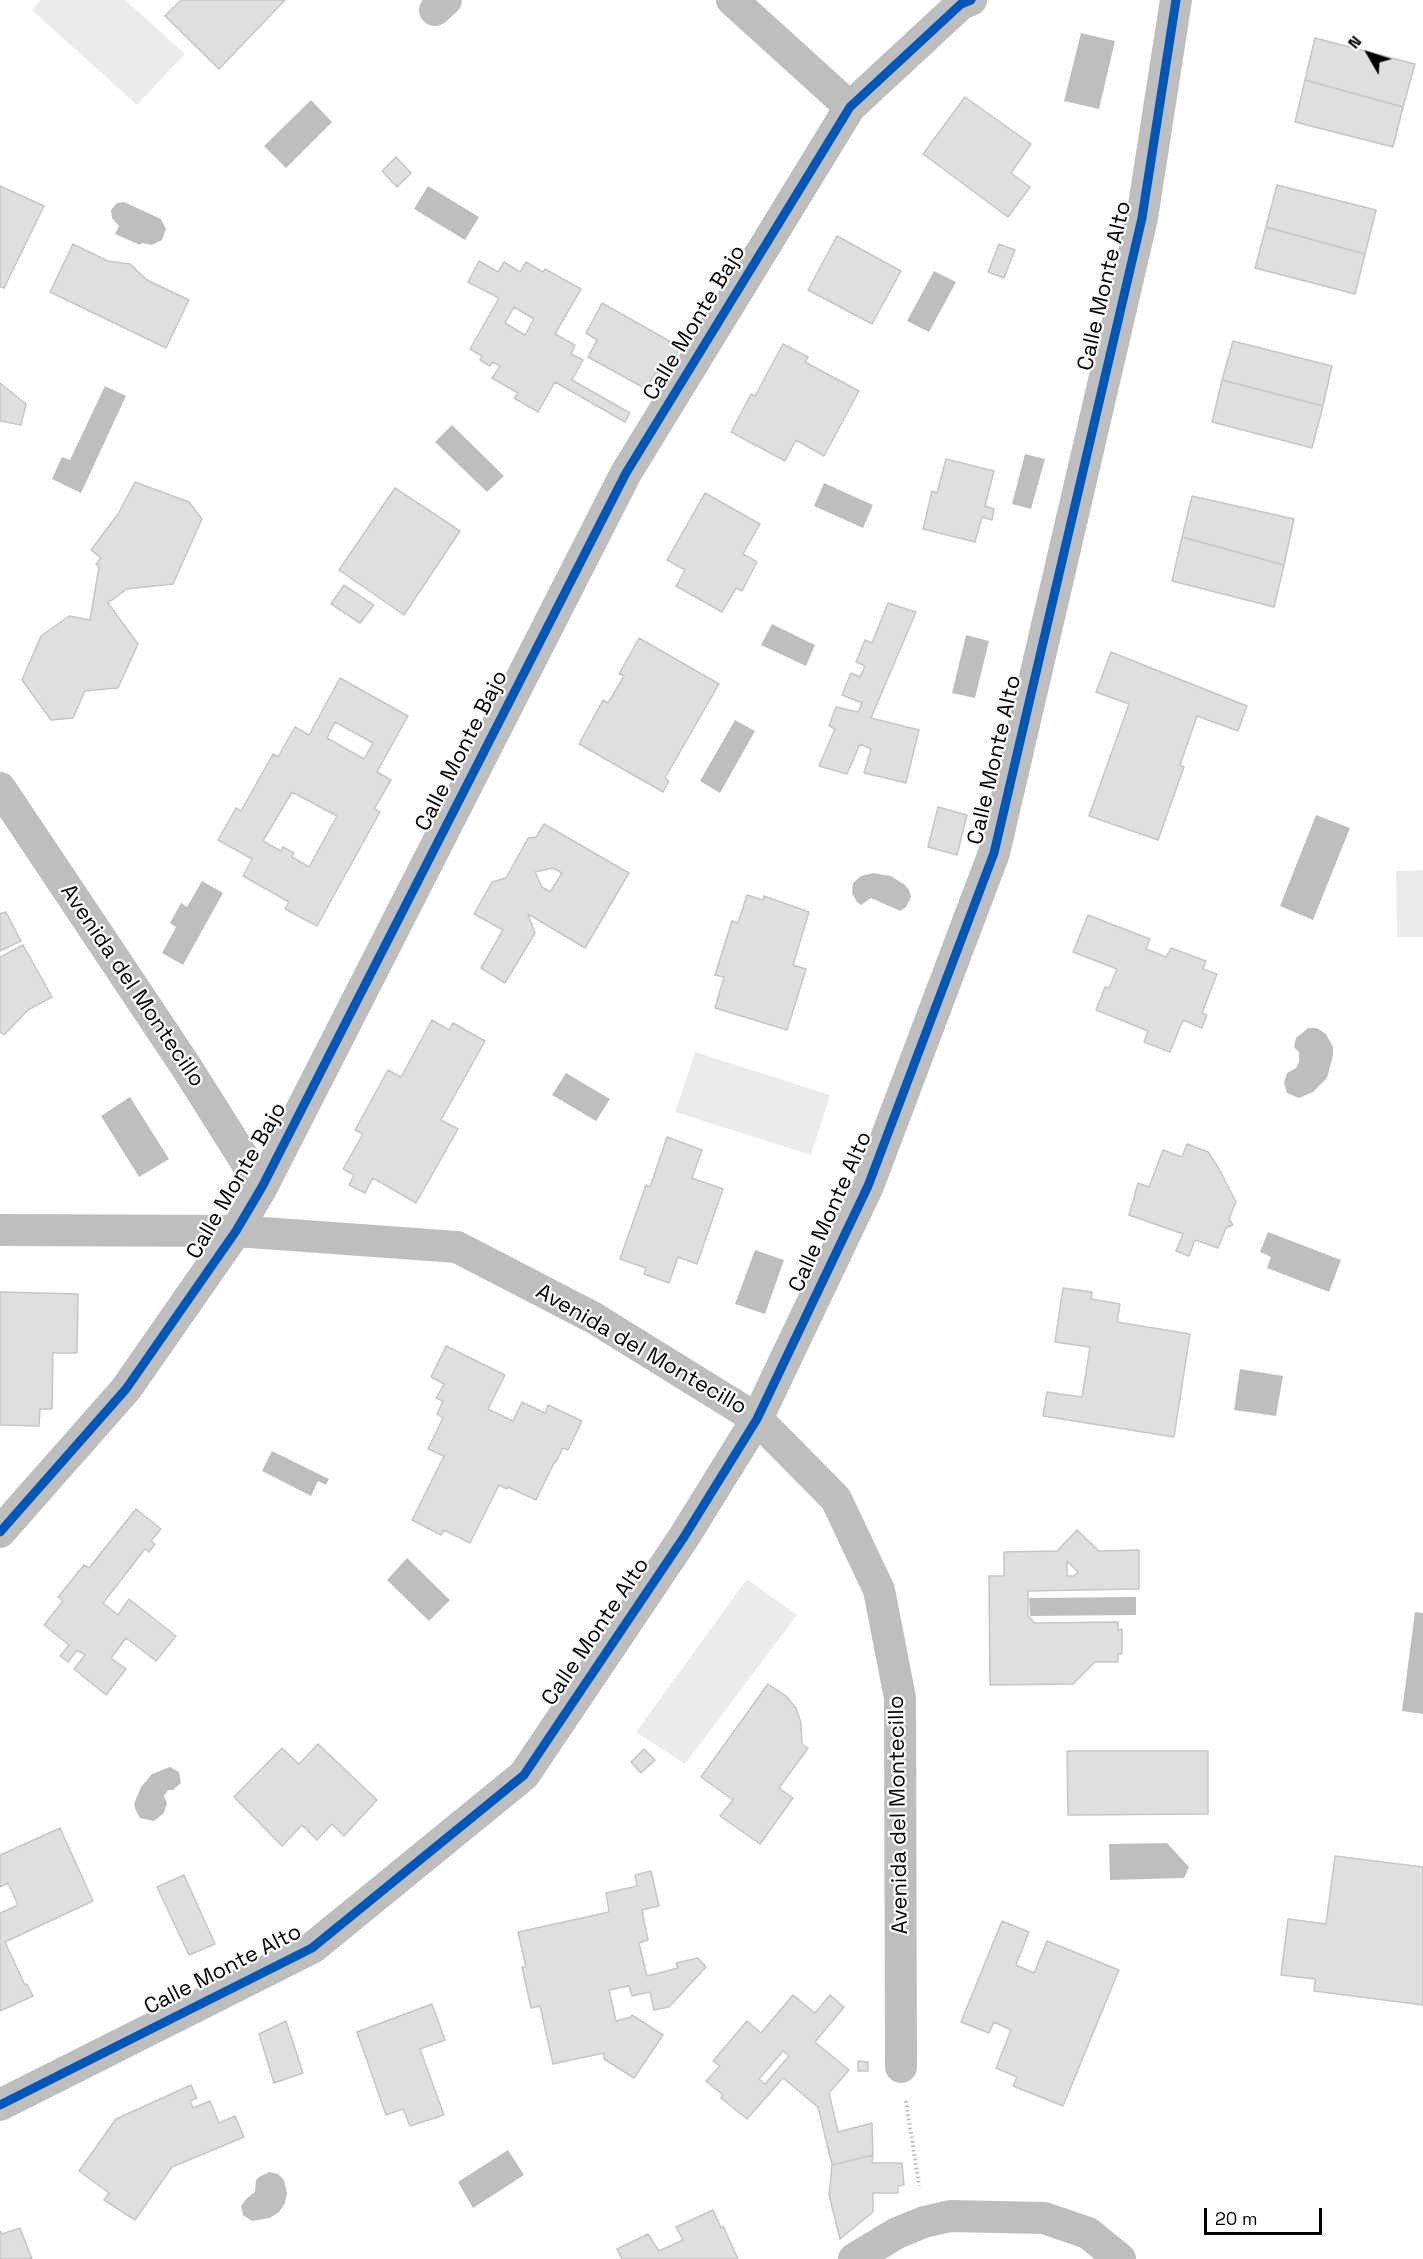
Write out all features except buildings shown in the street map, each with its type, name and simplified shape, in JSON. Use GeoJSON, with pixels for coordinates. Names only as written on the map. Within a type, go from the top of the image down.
{"type":"FeatureCollection","features":[{"type":"Feature","properties":{"kind":"street"},"geometry":{"type":"LineString","coordinates":[[732,0],[850,106]]}},
{"type":"Feature","properties":{"kind":"street","name":"Calle Monte Bajo"},"geometry":{"type":"LineString","coordinates":[[0,1532],[126,1389],[236,1232],[262,1186],[626,473],[850,106],[961,4],[971,0]]}},
{"type":"Feature","properties":{"kind":"street","name":"Calle Monte Alto"},"geometry":{"type":"LineString","coordinates":[[0,2105],[312,1948],[524,1775],[684,1537],[757,1419],[868,1186],[993,853],[1142,218],[1176,0]]}},
{"type":"Feature","properties":{"kind":"street","name":"Avenida del Montecillo"},"geometry":{"type":"LineString","coordinates":[[0,788],[185,1065],[262,1186]]}},
{"type":"Feature","properties":{"kind":"street","name":"Avenida del Montecillo"},"geometry":{"type":"LineString","coordinates":[[0,1230],[236,1232],[457,1247],[594,1318],[757,1419],[836,1499],[879,1590],[900,1698],[901,2067]]}},
{"type":"Feature","properties":{"kind":"street"},"geometry":{"type":"LineString","coordinates":[[854,2259],[897,2232],[950,2216],[1044,2218],[1088,2233],[1120,2259]]}},
{"type":"Feature","properties":{"kind":"path"},"geometry":{"type":"LineString","coordinates":[[901,2067],[924,2222]]}},
{"type":"Feature","properties":{"kind":"shaded area"},"geometry":{"type":"Polygon","coordinates":[[[41,0],[125,0],[185,54],[137,105],[32,10],[41,0]]]}},
{"type":"Feature","properties":{"kind":"shaded area"},"geometry":{"type":"Polygon","coordinates":[[[1081,33],[1115,41],[1099,109],[1064,101],[1081,33]]]}},
{"type":"Feature","properties":{"kind":"shaded area"},"geometry":{"type":"Polygon","coordinates":[[[311,100],[332,122],[286,168],[264,146],[311,100]]]}},
{"type":"Feature","properties":{"kind":"shaded area"},"geometry":{"type":"Polygon","coordinates":[[[428,186],[479,217],[465,240],[414,209],[428,186]]]}},
{"type":"Feature","properties":{"kind":"shaded area"},"geometry":{"type":"Polygon","coordinates":[[[124,202],[161,219],[166,229],[162,240],[152,245],[142,243],[140,245],[115,234],[119,226],[112,218],[111,210],[117,203],[124,202]]]}},
{"type":"Feature","properties":{"kind":"shaded area"},"geometry":{"type":"Polygon","coordinates":[[[934,271],[956,282],[929,332],[907,321],[934,271]]]}},
{"type":"Feature","properties":{"kind":"shaded area"},"geometry":{"type":"Polygon","coordinates":[[[105,386],[126,396],[81,493],[52,479],[62,457],[70,460],[105,386]]]}},
{"type":"Feature","properties":{"kind":"shaded area"},"geometry":{"type":"Polygon","coordinates":[[[452,425],[504,476],[487,492],[435,442],[452,425]]]}},
{"type":"Feature","properties":{"kind":"shaded area"},"geometry":{"type":"Polygon","coordinates":[[[1025,454],[1045,459],[1031,509],[1012,504],[1025,454]]]}},
{"type":"Feature","properties":{"kind":"shaded area"},"geometry":{"type":"Polygon","coordinates":[[[824,483],[873,505],[863,528],[814,506],[824,483]]]}},
{"type":"Feature","properties":{"kind":"shaded area"},"geometry":{"type":"Polygon","coordinates":[[[772,624],[815,645],[806,666],[761,645],[772,624]]]}},
{"type":"Feature","properties":{"kind":"shaded area"},"geometry":{"type":"Polygon","coordinates":[[[966,635],[989,641],[975,698],[952,693],[966,635]]]}},
{"type":"Feature","properties":{"kind":"shaded area"},"geometry":{"type":"Polygon","coordinates":[[[735,720],[755,731],[720,793],[700,781],[735,720]]]}},
{"type":"Feature","properties":{"kind":"shaded area"},"geometry":{"type":"Polygon","coordinates":[[[1316,815],[1350,828],[1313,920],[1280,906],[1316,815]]]}},
{"type":"Feature","properties":{"kind":"shaded area"},"geometry":{"type":"Polygon","coordinates":[[[1423,870],[1423,937],[1397,937],[1396,871],[1423,870]]]}},
{"type":"Feature","properties":{"kind":"shaded area"},"geometry":{"type":"Polygon","coordinates":[[[873,873],[891,876],[905,885],[911,897],[906,907],[900,911],[871,898],[861,905],[857,902],[852,893],[853,883],[861,876],[873,873]]]}},
{"type":"Feature","properties":{"kind":"shaded area"},"geometry":{"type":"Polygon","coordinates":[[[202,881],[223,893],[183,965],[162,953],[176,927],[170,923],[181,903],[187,907],[202,881]]]}},
{"type":"Feature","properties":{"kind":"shaded area"},"geometry":{"type":"Polygon","coordinates":[[[1308,1028],[1317,1028],[1326,1034],[1333,1047],[1333,1055],[1327,1078],[1313,1092],[1299,1098],[1287,1093],[1284,1082],[1287,1073],[1296,1068],[1299,1062],[1299,1052],[1294,1047],[1296,1038],[1308,1028]]]}},
{"type":"Feature","properties":{"kind":"shaded area"},"geometry":{"type":"Polygon","coordinates":[[[695,1052],[830,1095],[811,1155],[675,1112],[695,1052]]]}},
{"type":"Feature","properties":{"kind":"shaded area"},"geometry":{"type":"Polygon","coordinates":[[[566,1073],[610,1099],[596,1121],[552,1095],[566,1073]]]}},
{"type":"Feature","properties":{"kind":"shaded area"},"geometry":{"type":"Polygon","coordinates":[[[130,1097],[169,1159],[139,1177],[101,1116],[130,1097]]]}},
{"type":"Feature","properties":{"kind":"shaded area"},"geometry":{"type":"Polygon","coordinates":[[[1268,1232],[1341,1260],[1329,1292],[1267,1268],[1271,1257],[1260,1252],[1268,1232]]]}},
{"type":"Feature","properties":{"kind":"shaded area"},"geometry":{"type":"Polygon","coordinates":[[[755,1250],[784,1260],[765,1314],[735,1304],[755,1250]]]}},
{"type":"Feature","properties":{"kind":"shaded area"},"geometry":{"type":"Polygon","coordinates":[[[1240,1369],[1283,1376],[1276,1416],[1234,1410],[1240,1369]]]}},
{"type":"Feature","properties":{"kind":"shaded area"},"geometry":{"type":"Polygon","coordinates":[[[272,1451],[329,1479],[326,1485],[318,1481],[311,1496],[262,1471],[272,1451]]]}},
{"type":"Feature","properties":{"kind":"shaded area"},"geometry":{"type":"Polygon","coordinates":[[[407,1558],[450,1600],[429,1621],[387,1580],[407,1558]]]}},
{"type":"Feature","properties":{"kind":"shaded area"},"geometry":{"type":"Polygon","coordinates":[[[747,1579],[797,1615],[685,1764],[636,1732],[747,1579]]]}},
{"type":"Feature","properties":{"kind":"shaded area"},"geometry":{"type":"Polygon","coordinates":[[[1136,1597],[1136,1615],[1030,1616],[1029,1598],[1136,1597]]]}},
{"type":"Feature","properties":{"kind":"shaded area"},"geometry":{"type":"Polygon","coordinates":[[[1415,1612],[1423,1613],[1423,1714],[1402,1711],[1415,1612]]]}},
{"type":"Feature","properties":{"kind":"shaded area"},"geometry":{"type":"Polygon","coordinates":[[[170,1767],[179,1772],[181,1783],[173,1790],[168,1790],[164,1796],[167,1803],[164,1813],[154,1821],[140,1818],[134,1804],[141,1787],[152,1774],[170,1767]]]}},
{"type":"Feature","properties":{"kind":"shaded area"},"geometry":{"type":"Polygon","coordinates":[[[1167,1843],[1189,1867],[1184,1878],[1110,1880],[1109,1844],[1167,1843]]]}},
{"type":"Feature","properties":{"kind":"shaded area"},"geometry":{"type":"Polygon","coordinates":[[[508,2150],[524,2175],[473,2208],[458,2182],[508,2150]]]}},
{"type":"Feature","properties":{"kind":"shaded area"},"geometry":{"type":"Polygon","coordinates":[[[269,2172],[278,2174],[284,2180],[287,2193],[285,2203],[279,2212],[270,2218],[252,2221],[243,2215],[241,2206],[255,2192],[256,2180],[269,2172]]]}},
{"type":"Feature","properties":{"kind":"cycle path"},"geometry":{"type":"LineString","coordinates":[[0,1532],[126,1389],[236,1231],[262,1187],[626,473],[850,107],[961,4],[971,0]]}},
{"type":"Feature","properties":{"kind":"cycle path"},"geometry":{"type":"LineString","coordinates":[[0,2105],[312,1948],[524,1775],[684,1537],[757,1419],[868,1186],[994,853],[1142,218],[1176,0]]}}]}
